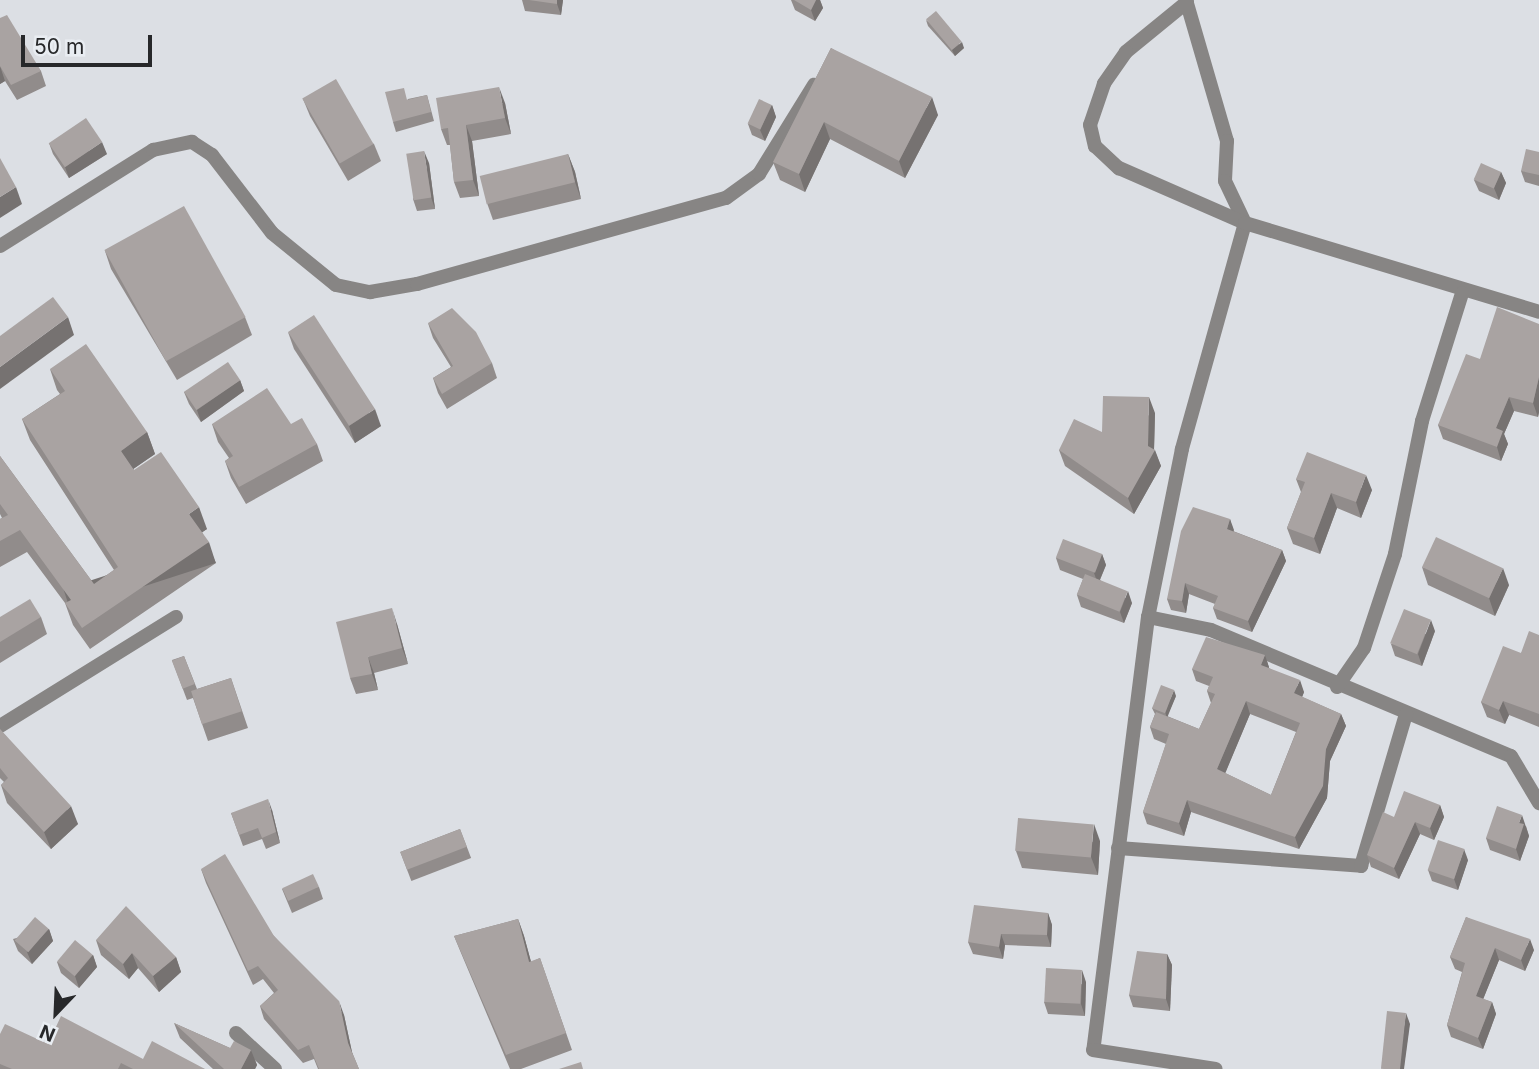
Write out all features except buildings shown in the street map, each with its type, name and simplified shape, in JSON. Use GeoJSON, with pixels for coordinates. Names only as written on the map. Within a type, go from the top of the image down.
{"type":"FeatureCollection","features":[{"type":"Feature","properties":{"kind":"street"},"geometry":{"type":"LineString","coordinates":[[1216,1069],[1107,1063],[1093,1050],[1148,617],[1182,449],[1245,223],[1225,181],[1227,141],[1187,1],[1126,52],[1104,84],[1090,125],[1095,146],[1119,168],[1245,223],[1462,293],[1539,312]]}},
{"type":"Feature","properties":{"kind":"street"},"geometry":{"type":"LineString","coordinates":[[0,246],[153,150],[192,142],[212,155],[272,233],[336,285],[370,292],[416,284],[740,191],[760,174],[822,71]]}},
{"type":"Feature","properties":{"kind":"street"},"geometry":{"type":"LineString","coordinates":[[1337,687],[1364,648],[1395,554],[1422,421],[1462,293]]}},
{"type":"Feature","properties":{"kind":"street"},"geometry":{"type":"LineString","coordinates":[[0,726],[176,617]]}},
{"type":"Feature","properties":{"kind":"street"},"geometry":{"type":"LineString","coordinates":[[1148,617],[1210,630],[1337,687],[1511,756],[1539,803]]}},
{"type":"Feature","properties":{"kind":"street"},"geometry":{"type":"LineString","coordinates":[[1118,848],[1362,866],[1406,714]]}},
{"type":"Feature","properties":{"kind":"street"},"geometry":{"type":"LineString","coordinates":[[236,1033],[275,1069]]}}]}
